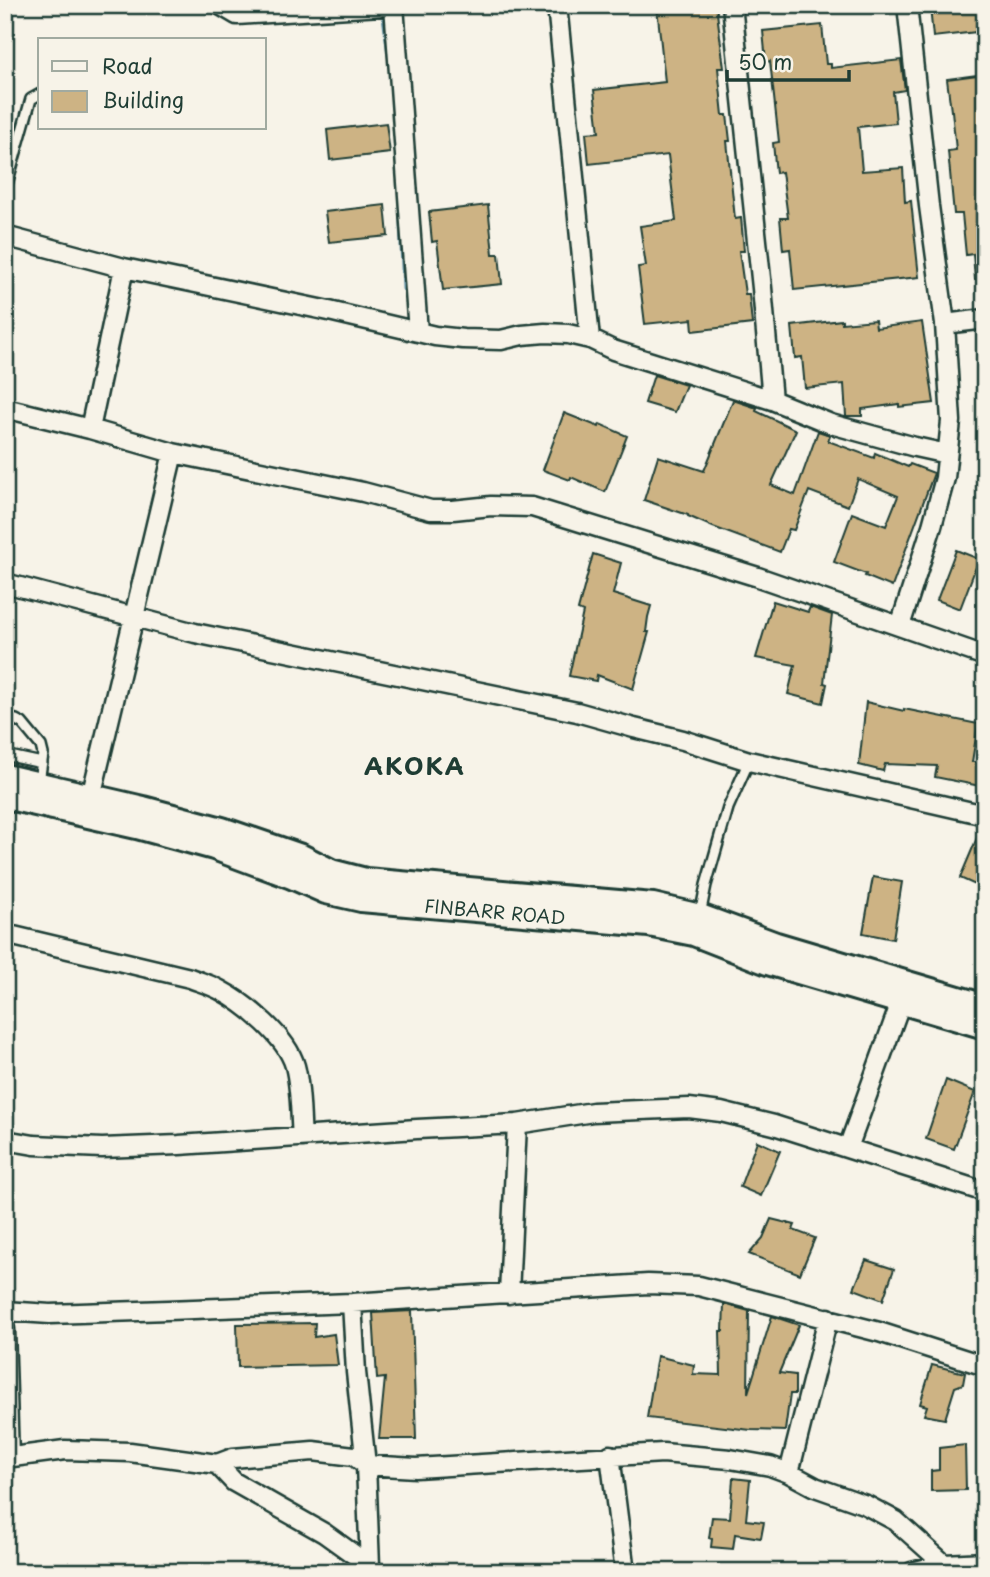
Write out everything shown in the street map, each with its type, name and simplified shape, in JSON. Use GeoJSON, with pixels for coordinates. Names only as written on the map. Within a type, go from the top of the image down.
{"type":"FeatureCollection","features":[{"type":"Feature","properties":{"kind":"main road","name":"FINBARR ROAD"},"geometry":{"type":"LineString","coordinates":[[5,777],[41,774],[91,797],[222,830],[301,857],[331,872],[366,881],[653,906],[700,916],[776,945],[985,1007]]}},
{"type":"Feature","properties":{"kind":"main road","name":"FINBARR ROAD"},"geometry":{"type":"LineString","coordinates":[[5,796],[137,826],[214,847],[326,891],[361,899],[660,926],[694,933],[768,962],[985,1026]]}},
{"type":"Feature","properties":{"kind":"street"},"geometry":{"type":"LineString","coordinates":[[220,5],[237,15],[395,5],[418,332]]}},
{"type":"Feature","properties":{"kind":"street"},"geometry":{"type":"LineString","coordinates":[[557,5],[590,340]]}},
{"type":"Feature","properties":{"kind":"street"},"geometry":{"type":"LineString","coordinates":[[732,5],[772,400]]}},
{"type":"Feature","properties":{"kind":"street"},"geometry":{"type":"LineString","coordinates":[[900,626],[945,478],[951,421],[945,324],[907,5]]}},
{"type":"Feature","properties":{"kind":"street"},"geometry":{"type":"LineString","coordinates":[[5,236],[124,268],[418,332],[463,339],[501,340],[545,332],[568,334],[772,400],[831,424],[947,454]]}},
{"type":"Feature","properties":{"kind":"street"},"geometry":{"type":"LineString","coordinates":[[90,429],[124,268]]}},
{"type":"Feature","properties":{"kind":"street"},"geometry":{"type":"LineString","coordinates":[[945,324],[985,319]]}},
{"type":"Feature","properties":{"kind":"street"},"geometry":{"type":"LineString","coordinates":[[5,408],[173,453],[363,492],[431,510],[491,506],[532,507],[758,577],[985,656]]}},
{"type":"Feature","properties":{"kind":"street"},"geometry":{"type":"LineString","coordinates":[[91,797],[173,453]]}},
{"type":"Feature","properties":{"kind":"street"},"geometry":{"type":"LineString","coordinates":[[5,583],[195,633],[577,712],[683,740],[749,761],[985,815]]}},
{"type":"Feature","properties":{"kind":"street"},"geometry":{"type":"LineString","coordinates":[[5,934],[190,978],[218,989],[234,999],[277,1036],[295,1063],[302,1137]]}},
{"type":"Feature","properties":{"kind":"street"},"geometry":{"type":"LineString","coordinates":[[848,1148],[901,1002]]}},
{"type":"Feature","properties":{"kind":"street"},"geometry":{"type":"LineString","coordinates":[[5,1140],[34,1145],[102,1148],[179,1145],[517,1124],[593,1112],[690,1108],[722,1112],[774,1125],[985,1192]]}},
{"type":"Feature","properties":{"kind":"street"},"geometry":{"type":"LineString","coordinates":[[509,1294],[517,1124]]}},
{"type":"Feature","properties":{"kind":"street"},"geometry":{"type":"LineString","coordinates":[[5,1311],[50,1314],[352,1303],[648,1284],[699,1286],[879,1332],[985,1366]]}},
{"type":"Feature","properties":{"kind":"street"},"geometry":{"type":"LineString","coordinates":[[352,1303],[373,1569]]}},
{"type":"Feature","properties":{"kind":"street"},"geometry":{"type":"LineString","coordinates":[[789,1473],[828,1318]]}},
{"type":"Feature","properties":{"kind":"street"},"geometry":{"type":"LineString","coordinates":[[5,1329],[7,1457],[65,1450],[130,1452],[217,1464],[233,1458],[313,1451],[354,1456],[366,1465],[416,1468],[663,1453],[730,1459],[770,1466],[815,1487],[866,1505],[896,1521],[944,1564]]}},
{"type":"Feature","properties":{"kind":"street"},"geometry":{"type":"LineString","coordinates":[[610,1455],[625,1572]]}},
{"type":"Feature","properties":{"kind":"street"},"geometry":{"type":"LineString","coordinates":[[217,1464],[234,1482],[324,1533],[373,1569]]}},
{"type":"Feature","properties":{"kind":"street"},"geometry":{"type":"LineString","coordinates":[[912,1572],[944,1564],[985,1562]]}},
{"type":"Feature","properties":{"kind":"lane"},"geometry":{"type":"LineString","coordinates":[[5,191],[31,99],[38,95]]}},
{"type":"Feature","properties":{"kind":"lane"},"geometry":{"type":"LineString","coordinates":[[5,719],[16,720],[27,728],[41,746],[41,774],[5,755]]}},
{"type":"Feature","properties":{"kind":"lane"},"geometry":{"type":"LineString","coordinates":[[700,916],[728,808],[749,761]]}},
{"type":"Feature","properties":{"kind":"building"},"geometry":{"type":"Polygon","coordinates":[[[716,5],[724,68],[718,68],[723,115],[727,115],[735,219],[741,218],[744,251],[739,251],[745,294],[749,294],[752,324],[693,331],[692,319],[645,324],[638,267],[646,266],[640,226],[676,221],[668,155],[589,164],[586,133],[599,132],[594,90],[665,82],[657,7],[716,5]]]}},
{"type":"Feature","properties":{"kind":"building"},"geometry":{"type":"Polygon","coordinates":[[[985,5],[985,31],[933,37],[930,7],[985,5]]]}},
{"type":"Feature","properties":{"kind":"building"},"geometry":{"type":"Polygon","coordinates":[[[822,25],[826,64],[831,64],[831,68],[901,60],[905,90],[893,92],[896,123],[858,127],[862,171],[903,168],[905,202],[911,201],[919,277],[794,290],[790,249],[783,250],[780,218],[788,218],[782,172],[776,173],[773,143],[779,142],[770,61],[766,62],[763,31],[822,25]]]}},
{"type":"Feature","properties":{"kind":"building"},"geometry":{"type":"Polygon","coordinates":[[[985,74],[985,280],[975,280],[973,254],[966,255],[962,214],[954,214],[948,151],[956,150],[947,79],[985,74]]]}},
{"type":"Feature","properties":{"kind":"building"},"geometry":{"type":"Polygon","coordinates":[[[386,123],[390,153],[330,160],[327,130],[386,123]]]}},
{"type":"Feature","properties":{"kind":"building"},"geometry":{"type":"Polygon","coordinates":[[[385,205],[388,236],[329,242],[325,212],[385,205]]]}},
{"type":"Feature","properties":{"kind":"building"},"geometry":{"type":"Polygon","coordinates":[[[488,205],[493,254],[499,254],[502,284],[443,290],[437,241],[432,242],[429,212],[488,205]]]}},
{"type":"Feature","properties":{"kind":"building"},"geometry":{"type":"Polygon","coordinates":[[[842,320],[842,323],[875,320],[876,328],[922,322],[934,403],[862,409],[862,416],[846,416],[844,384],[805,388],[802,357],[795,358],[792,326],[842,320]]]}},
{"type":"Feature","properties":{"kind":"building"},"geometry":{"type":"Polygon","coordinates":[[[654,375],[686,385],[675,412],[645,403],[654,375]]]}},
{"type":"Feature","properties":{"kind":"building"},"geometry":{"type":"Polygon","coordinates":[[[733,400],[757,408],[756,411],[796,430],[771,485],[795,495],[818,431],[830,435],[828,441],[874,458],[875,453],[908,467],[910,464],[934,473],[892,587],[834,562],[852,513],[886,526],[898,496],[858,479],[848,506],[809,491],[794,530],[789,529],[780,552],[644,500],[658,456],[704,471],[733,400]]]}},
{"type":"Feature","properties":{"kind":"building"},"geometry":{"type":"Polygon","coordinates":[[[564,413],[627,436],[605,492],[571,477],[570,480],[543,470],[564,413]]]}},
{"type":"Feature","properties":{"kind":"building"},"geometry":{"type":"Polygon","coordinates":[[[956,550],[979,559],[960,609],[937,600],[956,550]]]}},
{"type":"Feature","properties":{"kind":"building"},"geometry":{"type":"Polygon","coordinates":[[[593,554],[621,563],[613,594],[651,606],[646,632],[649,632],[633,689],[597,675],[596,681],[569,676],[583,612],[578,610],[593,554]]]}},
{"type":"Feature","properties":{"kind":"building"},"geometry":{"type":"Polygon","coordinates":[[[773,601],[808,612],[810,607],[832,615],[823,703],[788,694],[795,665],[756,658],[773,601]]]}},
{"type":"Feature","properties":{"kind":"building"},"geometry":{"type":"Polygon","coordinates":[[[866,702],[978,724],[972,762],[985,762],[985,787],[935,777],[937,766],[885,764],[883,771],[859,765],[866,702]]]}},
{"type":"Feature","properties":{"kind":"building"},"geometry":{"type":"Polygon","coordinates":[[[982,826],[985,826],[985,881],[982,888],[960,878],[982,826]]]}},
{"type":"Feature","properties":{"kind":"building"},"geometry":{"type":"Polygon","coordinates":[[[873,877],[902,882],[893,939],[863,933],[873,877]]]}},
{"type":"Feature","properties":{"kind":"building"},"geometry":{"type":"Polygon","coordinates":[[[946,1080],[975,1092],[954,1149],[926,1139],[946,1080]]]}},
{"type":"Feature","properties":{"kind":"building"},"geometry":{"type":"Polygon","coordinates":[[[757,1141],[780,1151],[761,1196],[740,1187],[757,1141]]]}},
{"type":"Feature","properties":{"kind":"building"},"geometry":{"type":"Polygon","coordinates":[[[771,1219],[795,1225],[793,1230],[815,1238],[800,1274],[749,1254],[763,1238],[771,1219]]]}},
{"type":"Feature","properties":{"kind":"building"},"geometry":{"type":"Polygon","coordinates":[[[866,1260],[894,1269],[883,1300],[854,1289],[866,1260]]]}},
{"type":"Feature","properties":{"kind":"building"},"geometry":{"type":"Polygon","coordinates":[[[724,1304],[749,1311],[748,1393],[772,1316],[799,1325],[779,1373],[795,1375],[795,1394],[790,1394],[785,1431],[751,1430],[647,1418],[657,1356],[694,1365],[693,1374],[721,1375],[720,1331],[723,1331],[724,1304]]]}},
{"type":"Feature","properties":{"kind":"building"},"geometry":{"type":"Polygon","coordinates":[[[412,1311],[416,1439],[379,1439],[385,1378],[377,1379],[373,1313],[412,1311]]]}},
{"type":"Feature","properties":{"kind":"building"},"geometry":{"type":"Polygon","coordinates":[[[315,1323],[314,1337],[334,1334],[338,1365],[238,1367],[237,1324],[315,1323]]]}},
{"type":"Feature","properties":{"kind":"building"},"geometry":{"type":"Polygon","coordinates":[[[932,1365],[965,1373],[963,1384],[955,1387],[945,1419],[924,1415],[927,1406],[920,1404],[932,1365]]]}},
{"type":"Feature","properties":{"kind":"building"},"geometry":{"type":"Polygon","coordinates":[[[965,1445],[966,1490],[931,1491],[931,1471],[939,1470],[939,1448],[965,1445]]]}},
{"type":"Feature","properties":{"kind":"building"},"geometry":{"type":"Polygon","coordinates":[[[733,1478],[750,1480],[746,1520],[764,1522],[761,1538],[735,1534],[733,1549],[711,1547],[712,1539],[709,1538],[712,1517],[730,1518],[733,1478]]]}},
{"type":"Feature","properties":{"kind":"waterway"},"geometry":{"type":"LineString","coordinates":[[383,9],[390,62]]}},
{"type":"Feature","properties":{"kind":"waterway"},"geometry":{"type":"LineString","coordinates":[[400,201],[404,289]]}},
{"type":"Feature","properties":{"kind":"district","name":"AKOKA"},"geometry":{"type":"Point","coordinates":[415,765]}}]}
